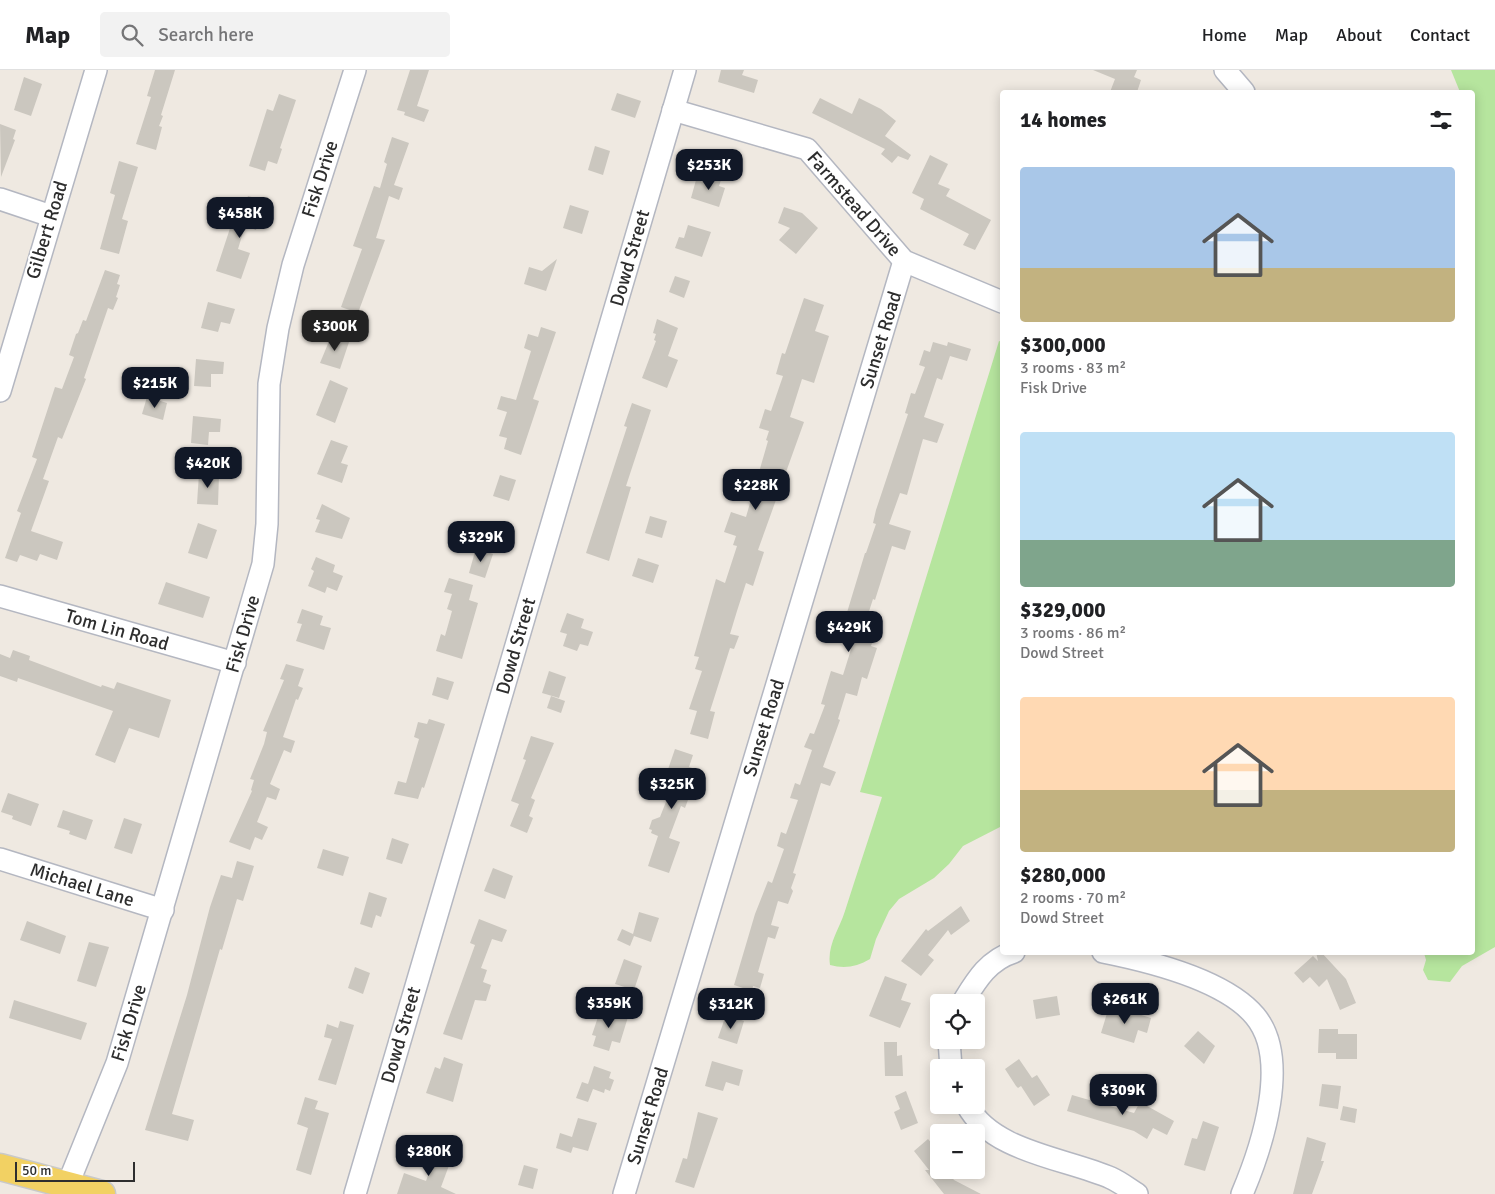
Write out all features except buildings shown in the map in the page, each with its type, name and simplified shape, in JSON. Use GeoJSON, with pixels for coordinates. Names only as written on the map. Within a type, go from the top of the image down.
{"type":"FeatureCollection","features":[{"type":"Feature","properties":{"kind":"main road"},"geometry":{"type":"LineString","coordinates":[[0,1168],[65,1190],[102,1194]]}},
{"type":"Feature","properties":{"kind":"street","name":"Gilbert Road"},"geometry":{"type":"LineString","coordinates":[[0,391],[96,70]]}},
{"type":"Feature","properties":{"kind":"street","name":"Fisk Drive"},"geometry":{"type":"LineString","coordinates":[[65,1190],[98,1115],[117,1063],[263,564],[267,524],[269,384],[278,328],[293,266],[355,70]]}},
{"type":"Feature","properties":{"kind":"street","name":"Dowd Street"},"geometry":{"type":"LineString","coordinates":[[355,1194],[686,70]]}},
{"type":"Feature","properties":{"kind":"street"},"geometry":{"type":"LineString","coordinates":[[1225,70],[1242,90]]}},
{"type":"Feature","properties":{"kind":"street","name":"Farmstead Drive"},"geometry":{"type":"LineString","coordinates":[[673,110],[807,149],[904,261],[1000,301]]}},
{"type":"Feature","properties":{"kind":"street"},"geometry":{"type":"LineString","coordinates":[[0,199],[51,216]]}},
{"type":"Feature","properties":{"kind":"street","name":"Sunset Road"},"geometry":{"type":"LineString","coordinates":[[624,1194],[904,261]]}},
{"type":"Feature","properties":{"kind":"street","name":"Tom Lin Road"},"geometry":{"type":"LineString","coordinates":[[0,596],[235,663]]}},
{"type":"Feature","properties":{"kind":"street","name":"Michael Lane"},"geometry":{"type":"LineString","coordinates":[[0,859],[163,910]]}},
{"type":"Feature","properties":{"kind":"street"},"geometry":{"type":"LineString","coordinates":[[968,994],[981,974],[1006,955]]}},
{"type":"Feature","properties":{"kind":"street"},"geometry":{"type":"LineString","coordinates":[[1114,955],[1193,976],[1234,996],[1256,1017],[1271,1050],[1273,1085],[1262,1134],[1242,1194]]}},
{"type":"Feature","properties":{"kind":"street"},"geometry":{"type":"LineString","coordinates":[[972,1114],[975,1120],[1007,1142],[1113,1178],[1137,1194]]}},
{"type":"Feature","properties":{"kind":"green space"},"geometry":{"type":"Polygon","coordinates":[[[1451,70],[1495,70],[1495,947],[1462,966],[1450,982],[1428,980],[1423,970],[1426,960],[1425,955],[1475,955],[1475,90],[1459,90],[1451,70]]]}},
{"type":"Feature","properties":{"kind":"green space"},"geometry":{"type":"Polygon","coordinates":[[[999,341],[1000,827],[963,846],[949,864],[934,878],[899,899],[889,911],[876,939],[870,959],[860,964],[840,967],[830,965],[830,951],[882,797],[860,792],[999,341]]]}}]}
